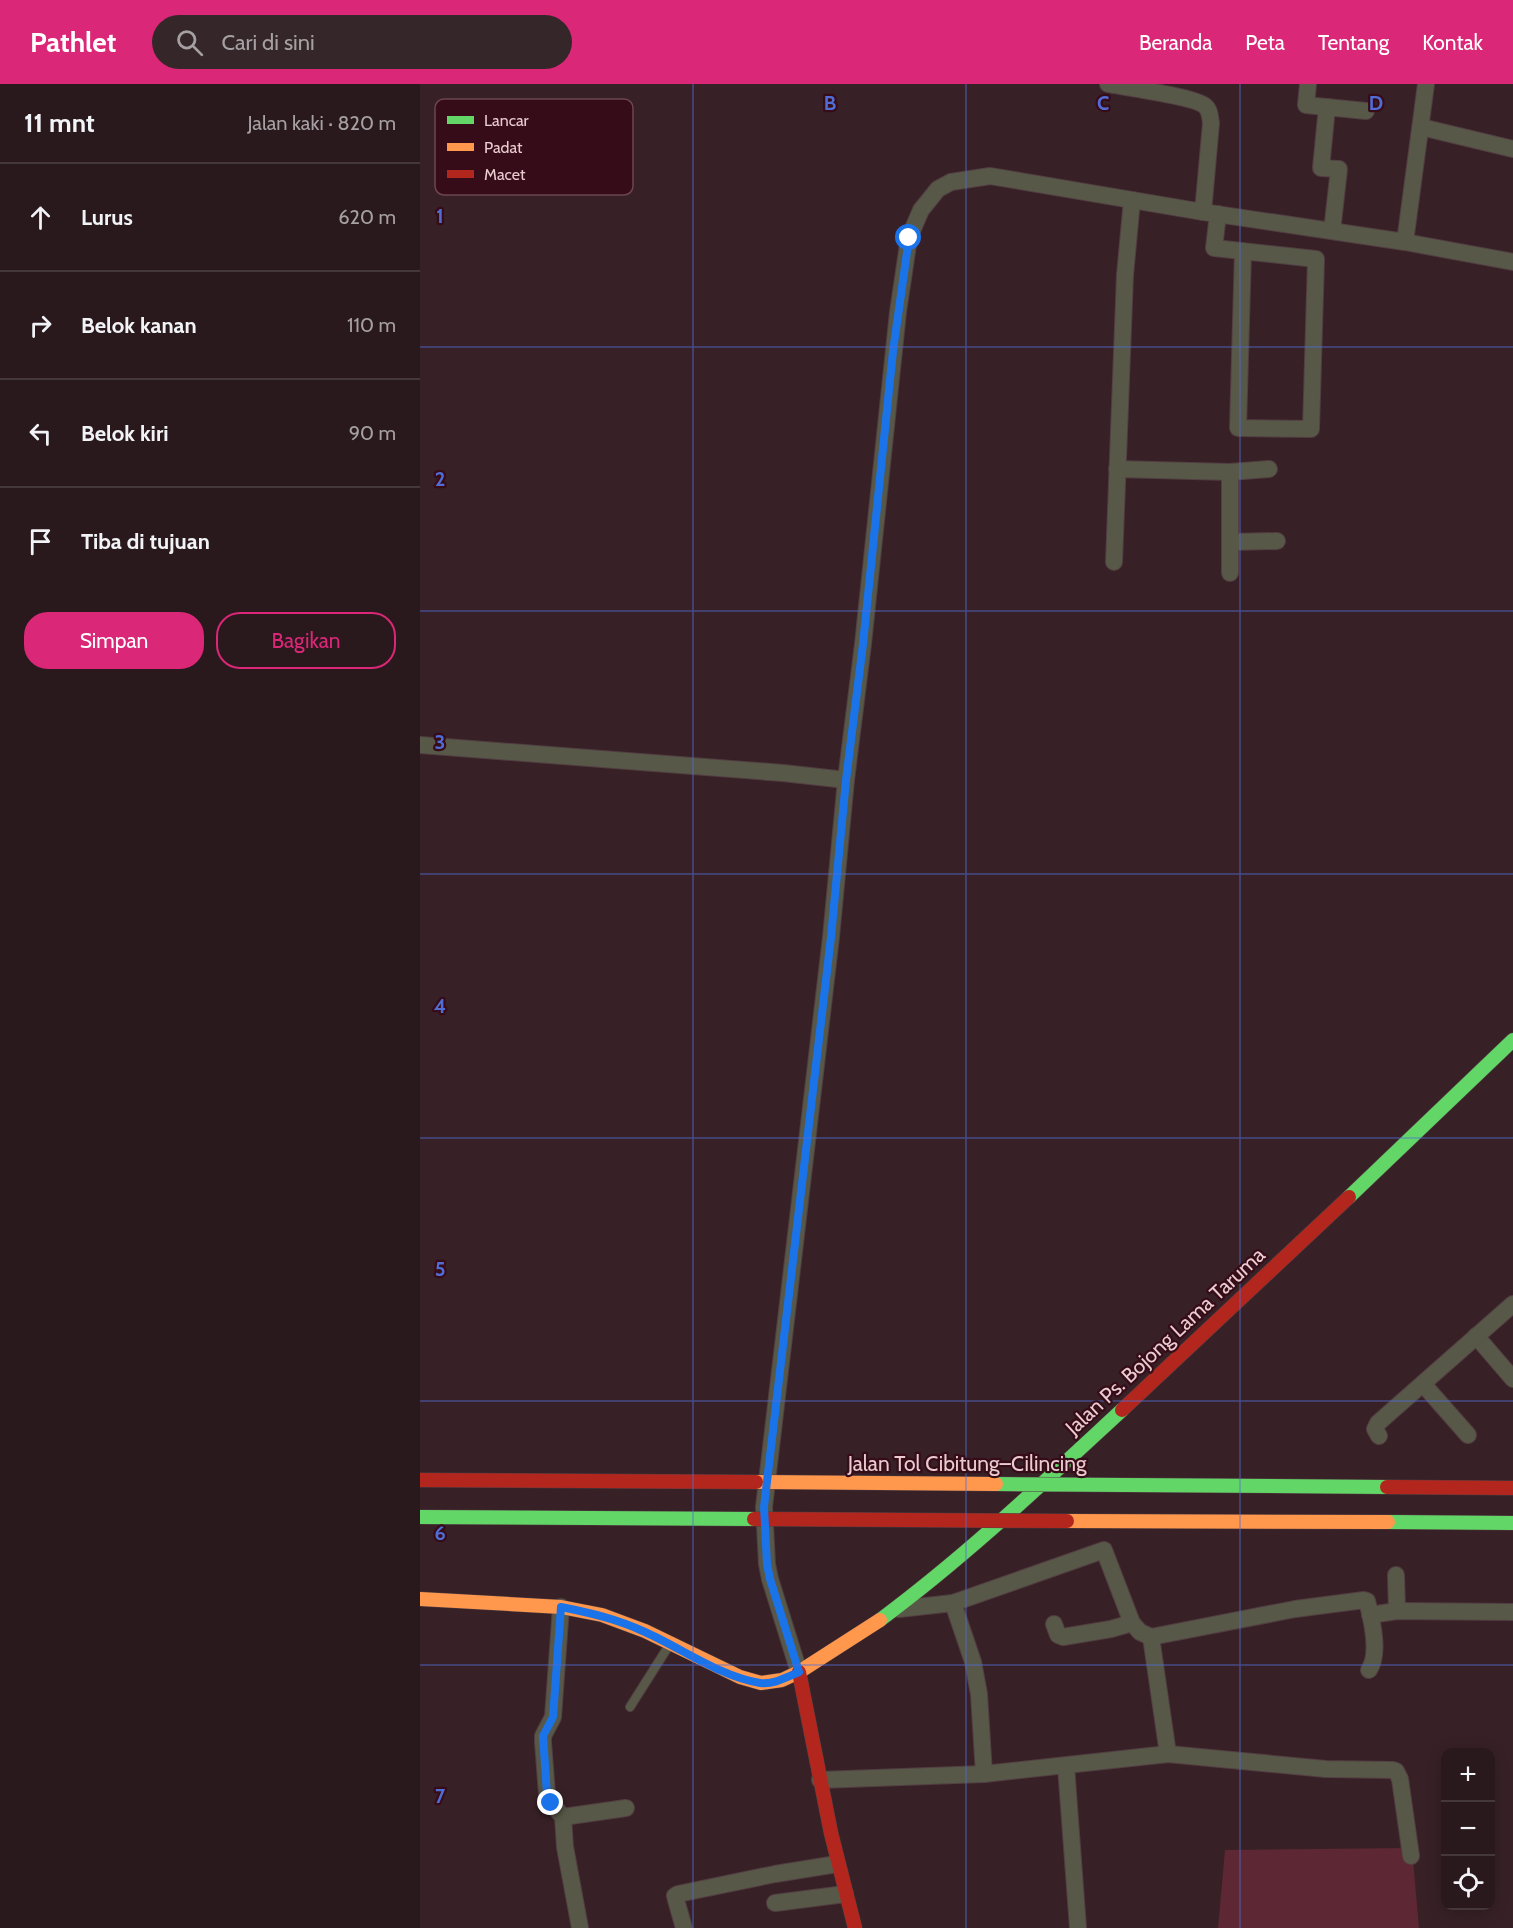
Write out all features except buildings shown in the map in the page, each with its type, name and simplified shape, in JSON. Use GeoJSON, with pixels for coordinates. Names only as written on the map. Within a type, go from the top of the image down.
{"type":"FeatureCollection","features":[{"type":"Feature","properties":{"kind":"main road","name":"Jalan Ps. Bojong Lama Taruma"},"geometry":{"type":"LineString","coordinates":[[420,1599],[561,1607],[602,1615],[645,1631],[717,1668],[761,1683],[782,1680],[799,1672],[896,1609],[981,1540],[1172,1366],[1513,1040]]}},
{"type":"Feature","properties":{"kind":"main road","name":"Jalan Tol Cibitung–Cilincing"},"geometry":{"type":"LineString","coordinates":[[420,1480],[1513,1488]]}},
{"type":"Feature","properties":{"kind":"main road"},"geometry":{"type":"LineString","coordinates":[[420,1517],[1513,1523]]}},
{"type":"Feature","properties":{"kind":"main road"},"geometry":{"type":"LineString","coordinates":[[799,1672],[837,1864],[855,1928]]}},
{"type":"Feature","properties":{"kind":"street"},"geometry":{"type":"LineString","coordinates":[[1108,84],[1191,99],[1204,104],[1208,109],[1211,123],[1210,213],[1214,248],[1243,251],[1316,259],[1311,429],[1238,428],[1243,251]]}},
{"type":"Feature","properties":{"kind":"street"},"geometry":{"type":"LineString","coordinates":[[1308,84],[1306,105],[1366,111]]}},
{"type":"Feature","properties":{"kind":"street"},"geometry":{"type":"LineString","coordinates":[[1405,242],[1426,84]]}},
{"type":"Feature","properties":{"kind":"street"},"geometry":{"type":"LineString","coordinates":[[1327,107],[1321,168],[1339,169],[1332,231]]}},
{"type":"Feature","properties":{"kind":"street"},"geometry":{"type":"LineString","coordinates":[[1421,127],[1513,149]]}},
{"type":"Feature","properties":{"kind":"street"},"geometry":{"type":"LineString","coordinates":[[799,1672],[794,1651],[783,1625],[769,1571],[764,1507],[831,937],[846,780],[903,273],[909,238],[921,210],[938,189],[951,182],[990,176],[1210,213],[1405,242],[1513,262]]}},
{"type":"Feature","properties":{"kind":"street"},"geometry":{"type":"LineString","coordinates":[[1114,562],[1125,275],[1132,200]]}},
{"type":"Feature","properties":{"kind":"street"},"geometry":{"type":"LineString","coordinates":[[1117,469],[1230,472],[1269,470]]}},
{"type":"Feature","properties":{"kind":"street"},"geometry":{"type":"LineString","coordinates":[[1230,472],[1230,573]]}},
{"type":"Feature","properties":{"kind":"street"},"geometry":{"type":"LineString","coordinates":[[1230,543],[1277,540]]}},
{"type":"Feature","properties":{"kind":"street"},"geometry":{"type":"LineString","coordinates":[[420,746],[783,773],[846,780]]}},
{"type":"Feature","properties":{"kind":"street"},"geometry":{"type":"LineString","coordinates":[[1379,1436],[1375,1429],[1377,1423],[1513,1304]]}},
{"type":"Feature","properties":{"kind":"street"},"geometry":{"type":"LineString","coordinates":[[1476,1336],[1513,1379]]}},
{"type":"Feature","properties":{"kind":"street"},"geometry":{"type":"LineString","coordinates":[[1423,1384],[1468,1435]]}},
{"type":"Feature","properties":{"kind":"street"},"geometry":{"type":"LineString","coordinates":[[896,1609],[953,1603],[1104,1550],[1132,1623],[1140,1632],[1151,1637],[1351,1601],[1367,1601],[1375,1658],[1369,1670]]}},
{"type":"Feature","properties":{"kind":"street"},"geometry":{"type":"LineString","coordinates":[[1396,1575],[1397,1611]]}},
{"type":"Feature","properties":{"kind":"street"},"geometry":{"type":"LineString","coordinates":[[953,1603],[970,1653],[979,1694],[984,1774]]}},
{"type":"Feature","properties":{"kind":"street"},"geometry":{"type":"LineString","coordinates":[[561,1607],[553,1717],[543,1736],[543,1742],[547,1794],[555,1809],[563,1817],[565,1847],[580,1928]]}},
{"type":"Feature","properties":{"kind":"street"},"geometry":{"type":"LineString","coordinates":[[1370,1615],[1397,1611],[1513,1612]]}},
{"type":"Feature","properties":{"kind":"street"},"geometry":{"type":"LineString","coordinates":[[1054,1624],[1058,1635],[1063,1637],[1132,1623]]}},
{"type":"Feature","properties":{"kind":"street"},"geometry":{"type":"LineString","coordinates":[[1151,1637],[1168,1754]]}},
{"type":"Feature","properties":{"kind":"street"},"geometry":{"type":"LineString","coordinates":[[820,1780],[984,1774],[1168,1754],[1326,1769],[1396,1771],[1400,1779],[1412,1856]]}},
{"type":"Feature","properties":{"kind":"street"},"geometry":{"type":"LineString","coordinates":[[1066,1766],[1078,1928]]}},
{"type":"Feature","properties":{"kind":"street"},"geometry":{"type":"LineString","coordinates":[[563,1817],[626,1808]]}},
{"type":"Feature","properties":{"kind":"street"},"geometry":{"type":"LineString","coordinates":[[684,1928],[675,1896],[678,1894],[837,1864]]}},
{"type":"Feature","properties":{"kind":"street"},"geometry":{"type":"LineString","coordinates":[[775,1903],[845,1894]]}},
{"type":"Feature","properties":{"kind":"lane"},"geometry":{"type":"LineString","coordinates":[[630,1707],[670,1644]]}},
{"type":"Feature","properties":{"kind":"shaded area"},"geometry":{"type":"Polygon","coordinates":[[[1412,1848],[1419,1928],[1218,1928],[1225,1850],[1412,1848]]]}},
{"type":"Feature","properties":{"kind":"traffic: fast"},"geometry":{"type":"LineString","coordinates":[[1349,1197],[1513,1040]]}},
{"type":"Feature","properties":{"kind":"traffic: fast"},"geometry":{"type":"LineString","coordinates":[[880,1620],[974,1545],[1122,1410]]}},
{"type":"Feature","properties":{"kind":"traffic: fast"},"geometry":{"type":"LineString","coordinates":[[996,1484],[1387,1487]]}},
{"type":"Feature","properties":{"kind":"traffic: fast"},"geometry":{"type":"LineString","coordinates":[[420,1517],[754,1519]]}},
{"type":"Feature","properties":{"kind":"traffic: fast"},"geometry":{"type":"LineString","coordinates":[[1388,1522],[1513,1523]]}},
{"type":"Feature","properties":{"kind":"traffic: slow"},"geometry":{"type":"LineString","coordinates":[[756,1482],[996,1484]]}},
{"type":"Feature","properties":{"kind":"traffic: slow"},"geometry":{"type":"LineString","coordinates":[[1067,1521],[1388,1522]]}},
{"type":"Feature","properties":{"kind":"traffic: slow"},"geometry":{"type":"LineString","coordinates":[[420,1599],[561,1607],[602,1615],[645,1631],[740,1677],[761,1683],[782,1680],[799,1672],[880,1620]]}},
{"type":"Feature","properties":{"kind":"traffic: jam"},"geometry":{"type":"LineString","coordinates":[[1122,1410],[1349,1197]]}},
{"type":"Feature","properties":{"kind":"traffic: jam"},"geometry":{"type":"LineString","coordinates":[[420,1480],[756,1482]]}},
{"type":"Feature","properties":{"kind":"traffic: jam"},"geometry":{"type":"LineString","coordinates":[[1387,1487],[1513,1488]]}},
{"type":"Feature","properties":{"kind":"traffic: jam"},"geometry":{"type":"LineString","coordinates":[[754,1519],[1067,1521]]}},
{"type":"Feature","properties":{"kind":"traffic: jam"},"geometry":{"type":"LineString","coordinates":[[799,1672],[831,1833],[855,1928]]}},
{"type":"Feature","properties":{"kind":"route"},"geometry":{"type":"LineString","coordinates":[[551,1803],[547,1794],[544,1772],[543,1736],[553,1717],[561,1607],[602,1615],[645,1631],[717,1668],[761,1683],[782,1680],[799,1672],[770,1579],[764,1507],[831,937],[893,351],[909,238]]}}]}
